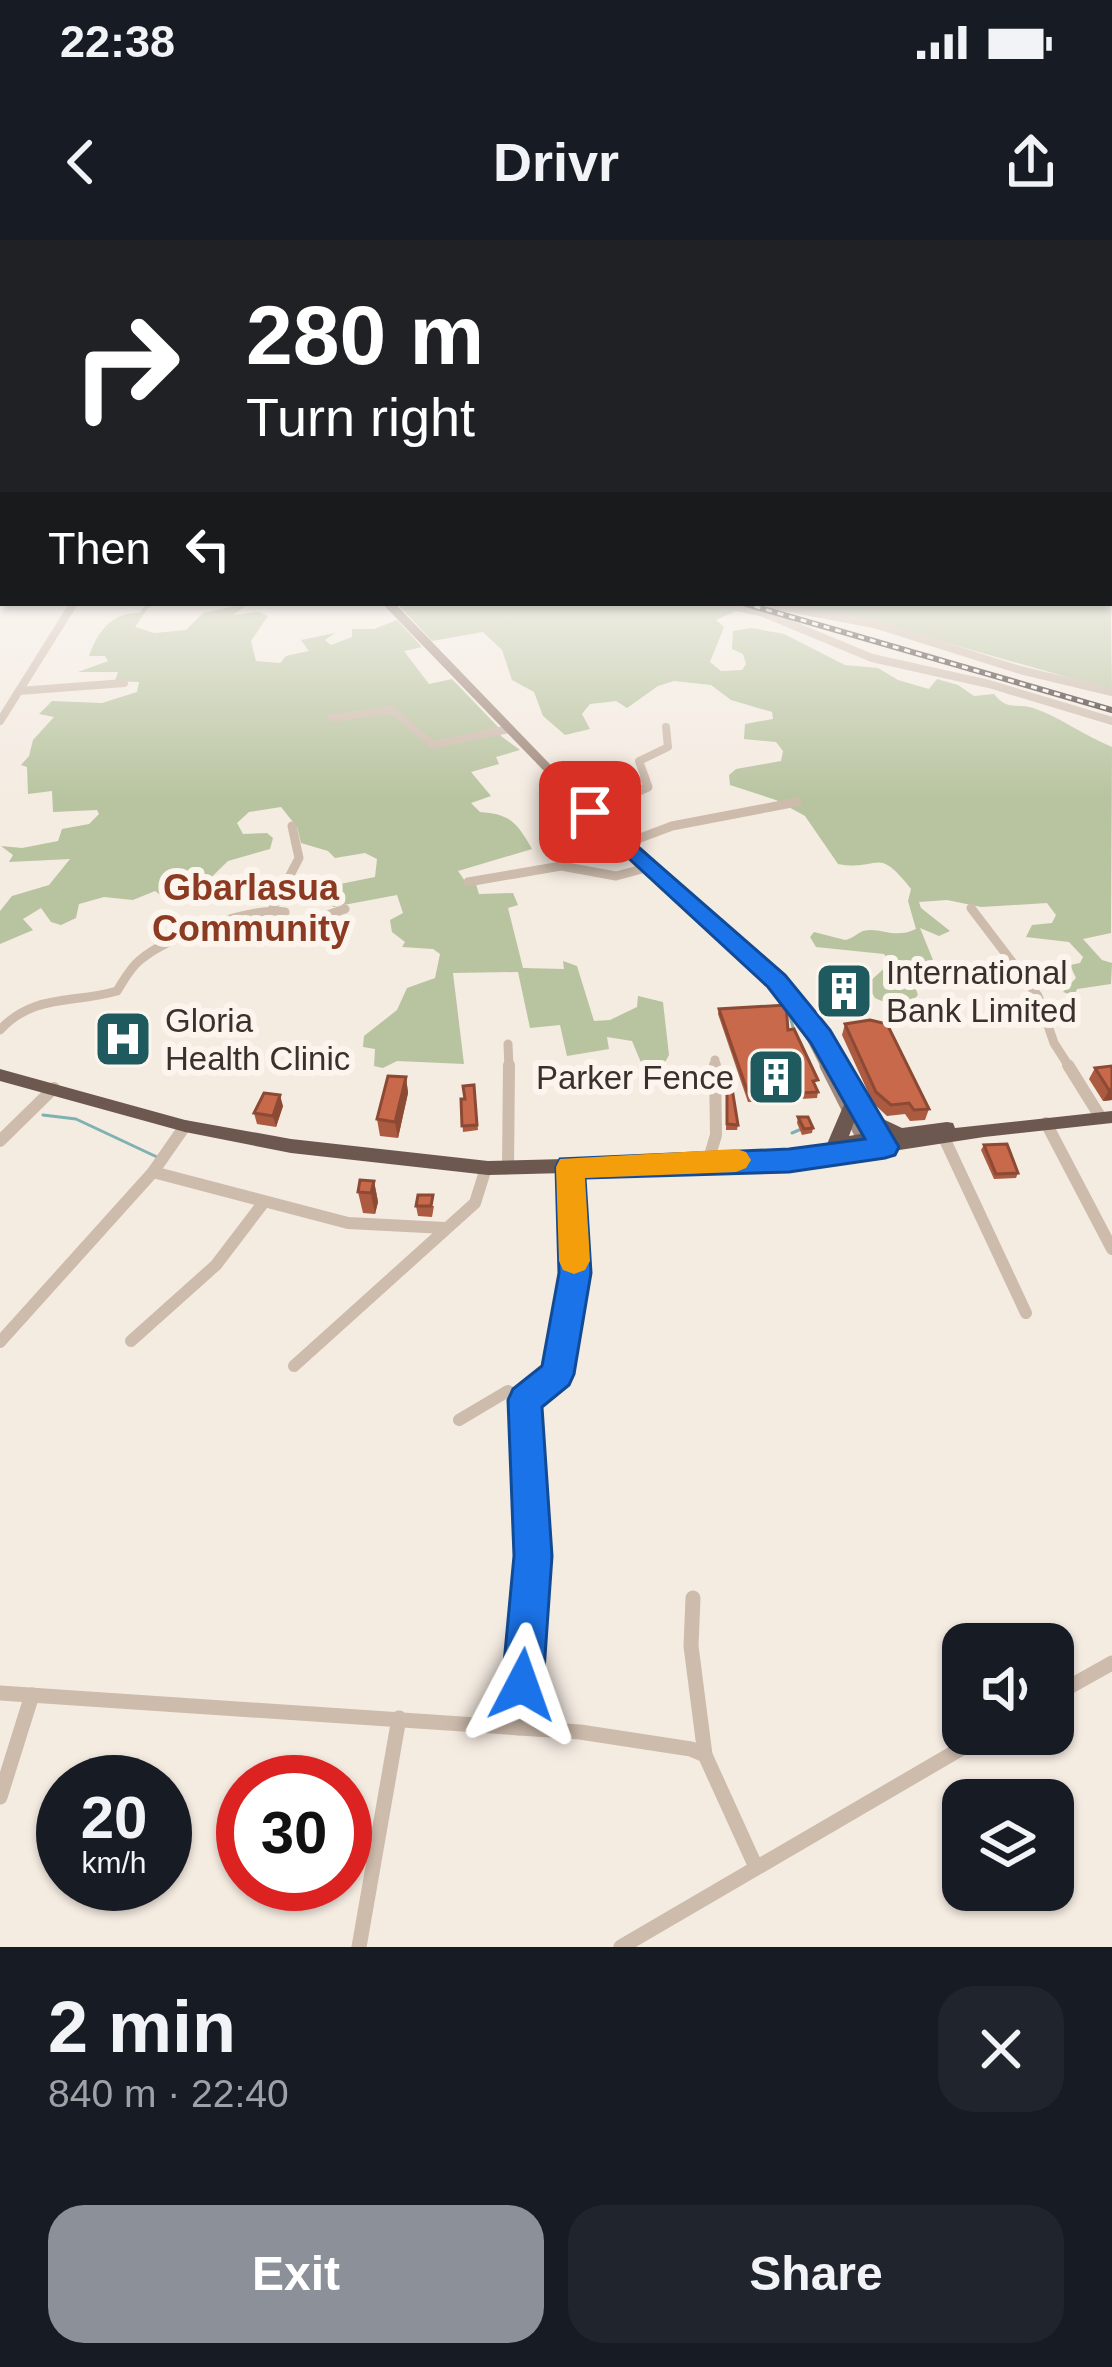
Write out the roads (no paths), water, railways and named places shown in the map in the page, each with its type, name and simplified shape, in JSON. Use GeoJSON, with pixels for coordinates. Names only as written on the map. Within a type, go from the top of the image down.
{"type":"FeatureCollection","features":[{"type":"Feature","properties":{"kind":"highway"},"geometry":{"type":"LineString","coordinates":[[0,1075],[185,1126],[349,1156],[486,1168],[789,1160],[874,1143],[902,1132]]}},
{"type":"Feature","properties":{"kind":"highway"},"geometry":{"type":"LineString","coordinates":[[837,1144],[856,1109],[879,1125],[902,1132],[1107,1118]]}},
{"type":"Feature","properties":{"kind":"highway"},"geometry":{"type":"LineString","coordinates":[[769,1158],[798,1148],[945,1139],[984,1130]]}},
{"type":"Feature","properties":{"kind":"main road"},"geometry":{"type":"LineString","coordinates":[[422,639],[590,812],[776,981],[807,1024],[874,1143]]}},
{"type":"Feature","properties":{"kind":"street"},"geometry":{"type":"LineString","coordinates":[[0,721],[52,639]]}},
{"type":"Feature","properties":{"kind":"street"},"geometry":{"type":"LineString","coordinates":[[825,639],[872,658],[989,684],[1112,722]]}},
{"type":"Feature","properties":{"kind":"street"},"geometry":{"type":"LineString","coordinates":[[921,639],[1112,692]]}},
{"type":"Feature","properties":{"kind":"street"},"geometry":{"type":"LineString","coordinates":[[19,691],[124,683]]}},
{"type":"Feature","properties":{"kind":"street"},"geometry":{"type":"LineString","coordinates":[[332,718],[392,710],[434,745],[509,729]]}},
{"type":"Feature","properties":{"kind":"street"},"geometry":{"type":"LineString","coordinates":[[590,812],[648,787],[639,760],[668,746],[666,727]]}},
{"type":"Feature","properties":{"kind":"street"},"geometry":{"type":"LineString","coordinates":[[627,843],[684,823],[797,802]]}},
{"type":"Feature","properties":{"kind":"street"},"geometry":{"type":"LineString","coordinates":[[272,910],[299,858],[292,826]]}},
{"type":"Feature","properties":{"kind":"street"},"geometry":{"type":"LineString","coordinates":[[467,882],[561,866],[616,876],[653,866]]}},
{"type":"Feature","properties":{"kind":"street"},"geometry":{"type":"LineString","coordinates":[[971,908],[1038,996],[1054,1042],[1107,1118]]}},
{"type":"Feature","properties":{"kind":"street"},"geometry":{"type":"LineString","coordinates":[[0,1030],[17,1008],[35,1000],[76,1002],[117,991],[135,962],[158,947],[251,911],[285,912],[283,918],[304,923],[345,909]]}},
{"type":"Feature","properties":{"kind":"street"},"geometry":{"type":"LineString","coordinates":[[508,1044],[512,1112],[508,1167]]}},
{"type":"Feature","properties":{"kind":"street"},"geometry":{"type":"LineString","coordinates":[[708,1162],[706,1155],[716,1136],[712,1114],[715,1060]]}},
{"type":"Feature","properties":{"kind":"street"},"geometry":{"type":"LineString","coordinates":[[0,1141],[54,1088]]}},
{"type":"Feature","properties":{"kind":"street"},"geometry":{"type":"LineString","coordinates":[[1046,1123],[1112,1249]]}},
{"type":"Feature","properties":{"kind":"street"},"geometry":{"type":"LineString","coordinates":[[0,1342],[153,1172],[185,1126]]}},
{"type":"Feature","properties":{"kind":"street"},"geometry":{"type":"LineString","coordinates":[[945,1139],[1026,1313]]}},
{"type":"Feature","properties":{"kind":"street"},"geometry":{"type":"LineString","coordinates":[[557,1374],[575,1273],[570,1167]]}},
{"type":"Feature","properties":{"kind":"street"},"geometry":{"type":"LineString","coordinates":[[294,1366],[475,1203],[486,1168]]}},
{"type":"Feature","properties":{"kind":"street"},"geometry":{"type":"LineString","coordinates":[[153,1172],[348,1223],[446,1228]]}},
{"type":"Feature","properties":{"kind":"street"},"geometry":{"type":"LineString","coordinates":[[131,1341],[216,1265],[263,1202]]}},
{"type":"Feature","properties":{"kind":"street"},"geometry":{"type":"LineString","coordinates":[[525,1400],[557,1374],[573,1347]]}},
{"type":"Feature","properties":{"kind":"street"},"geometry":{"type":"LineString","coordinates":[[459,1420],[508,1391],[525,1400]]}},
{"type":"Feature","properties":{"kind":"street"},"geometry":{"type":"LineString","coordinates":[[519,1728],[533,1556],[525,1400]]}},
{"type":"Feature","properties":{"kind":"street"},"geometry":{"type":"LineString","coordinates":[[692,1598],[691,1646],[705,1755],[755,1865]]}},
{"type":"Feature","properties":{"kind":"street"},"geometry":{"type":"LineString","coordinates":[[1074,1684],[1112,1663]]}},
{"type":"Feature","properties":{"kind":"street"},"geometry":{"type":"LineString","coordinates":[[0,1693],[580,1732],[705,1755]]}},
{"type":"Feature","properties":{"kind":"street"},"geometry":{"type":"LineString","coordinates":[[0,1798],[32,1695]]}},
{"type":"Feature","properties":{"kind":"street"},"geometry":{"type":"LineString","coordinates":[[359,1947],[399,1718]]}},
{"type":"Feature","properties":{"kind":"street"},"geometry":{"type":"LineString","coordinates":[[621,1947],[949,1755]]}},
{"type":"Feature","properties":{"kind":"waterway"},"geometry":{"type":"LineString","coordinates":[[755,969],[788,1009],[794,1031]]}},
{"type":"Feature","properties":{"kind":"waterway"},"geometry":{"type":"LineString","coordinates":[[802,1006],[838,1046],[855,1076]]}},
{"type":"Feature","properties":{"kind":"waterway"},"geometry":{"type":"LineString","coordinates":[[43,1115],[76,1119],[157,1157]]}},
{"type":"Feature","properties":{"kind":"waterway"},"geometry":{"type":"LineString","coordinates":[[792,1133],[799,1130]]}},
{"type":"Feature","properties":{"kind":"railway"},"geometry":{"type":"LineString","coordinates":[[866,639],[1112,710]]}},
{"type":"Feature","properties":{"kind":"place","name":"International Bank Limited"},"geometry":{"type":"Point","coordinates":[844,991]}},
{"type":"Feature","properties":{"kind":"place","name":"Gloria Health Clinic"},"geometry":{"type":"Point","coordinates":[123,1039]}},
{"type":"Feature","properties":{"kind":"place","name":"Parker Fence"},"geometry":{"type":"Point","coordinates":[776,1077]}},
{"type":"Feature","properties":{"kind":"district","name":"Gbarlasua Community"},"geometry":{"type":"Point","coordinates":[251,908]}}]}
